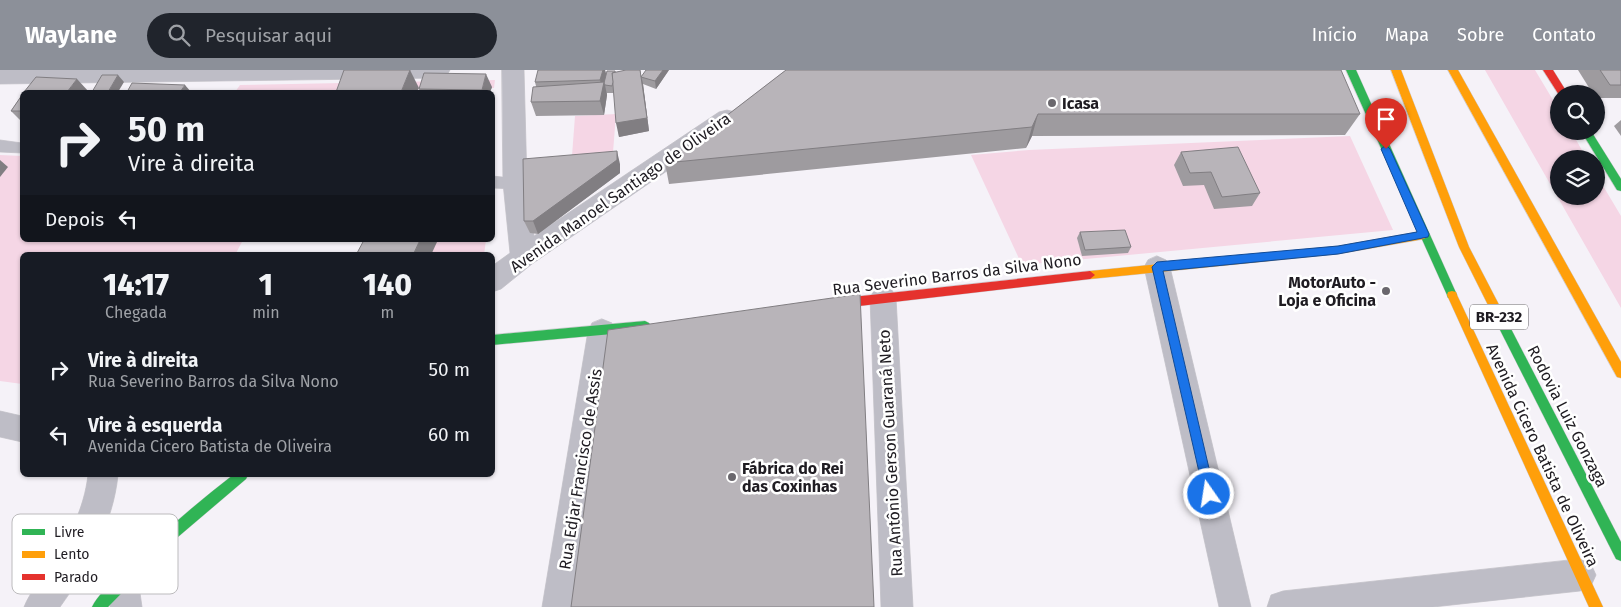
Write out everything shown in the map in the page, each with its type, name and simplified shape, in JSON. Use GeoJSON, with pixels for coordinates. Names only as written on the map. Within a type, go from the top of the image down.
{"type":"FeatureCollection","features":[{"type":"Feature","properties":{"kind":"main road","name":"Avenida Cicero Batista de Oliveira"},"geometry":{"type":"LineString","coordinates":[[1351,70],[1424,234],[1596,607]]}},
{"type":"Feature","properties":{"kind":"main road","name":"Rodovia Luiz Gonzaga"},"geometry":{"type":"LineString","coordinates":[[1396,70],[1464,247],[1621,555]]}},
{"type":"Feature","properties":{"kind":"main road"},"geometry":{"type":"LineString","coordinates":[[1453,70],[1621,373]]}},
{"type":"Feature","properties":{"kind":"main road"},"geometry":{"type":"LineString","coordinates":[[1548,70],[1557,85]]}},
{"type":"Feature","properties":{"kind":"main road"},"geometry":{"type":"LineString","coordinates":[[1592,140],[1621,187]]}},
{"type":"Feature","properties":{"kind":"main road","name":"Rua Severino Barros da Silva Nono"},"geometry":{"type":"LineString","coordinates":[[815,306],[1157,267],[1338,250],[1424,234]]}},
{"type":"Feature","properties":{"kind":"main road"},"geometry":{"type":"LineString","coordinates":[[495,340],[660,324]]}},
{"type":"Feature","properties":{"kind":"main road"},"geometry":{"type":"LineString","coordinates":[[178,531],[192,515],[240,477]]}},
{"type":"Feature","properties":{"kind":"main road"},"geometry":{"type":"LineString","coordinates":[[99,607],[122,594]]}},
{"type":"Feature","properties":{"kind":"street"},"geometry":{"type":"LineString","coordinates":[[0,76],[439,70]]}},
{"type":"Feature","properties":{"kind":"street"},"geometry":{"type":"LineString","coordinates":[[513,70],[504,183],[523,257]]}},
{"type":"Feature","properties":{"kind":"street","name":"Avenida Manoel Santiago de Oliveira"},"geometry":{"type":"LineString","coordinates":[[495,279],[523,257],[748,103]]}},
{"type":"Feature","properties":{"kind":"street"},"geometry":{"type":"LineString","coordinates":[[1157,267],[1235,607]]}},
{"type":"Feature","properties":{"kind":"street","name":"Rua Antônio Gerson Guaraná Neto"},"geometry":{"type":"LineString","coordinates":[[882,298],[897,607]]}},
{"type":"Feature","properties":{"kind":"street","name":"Rua Edjar Francisco de Assis"},"geometry":{"type":"LineString","coordinates":[[558,607],[602,331]]}},
{"type":"Feature","properties":{"kind":"street"},"geometry":{"type":"LineString","coordinates":[[0,424],[20,429]]}},
{"type":"Feature","properties":{"kind":"street"},"geometry":{"type":"LineString","coordinates":[[95,514],[103,492],[104,477]]}},
{"type":"Feature","properties":{"kind":"street"},"geometry":{"type":"LineString","coordinates":[[1284,607],[1580,575]]}},
{"type":"Feature","properties":{"kind":"street"},"geometry":{"type":"LineString","coordinates":[[40,607],[48,594]]}},
{"type":"Feature","properties":{"kind":"lane"},"geometry":{"type":"LineString","coordinates":[[0,146],[20,148]]}},
{"type":"Feature","properties":{"kind":"shaded area"},"geometry":{"type":"Polygon","coordinates":[[[1485,70],[1535,70],[1550,95],[1550,140],[1576,140],[1582,150],[1550,150],[1550,184],[1485,70]]]}},
{"type":"Feature","properties":{"kind":"shaded area"},"geometry":{"type":"Polygon","coordinates":[[[495,80],[494,88],[359,87],[358,90],[236,90],[240,85],[495,80]]]}},
{"type":"Feature","properties":{"kind":"shaded area"},"geometry":{"type":"Polygon","coordinates":[[[616,114],[612,165],[571,169],[575,116],[616,114]]]}},
{"type":"Feature","properties":{"kind":"shaded area"},"geometry":{"type":"Polygon","coordinates":[[[1350,136],[1393,230],[1022,265],[971,155],[1029,150],[1350,136]]]}},
{"type":"Feature","properties":{"kind":"shaded area"},"geometry":{"type":"Polygon","coordinates":[[[0,155],[20,156],[20,242],[242,242],[237,252],[20,252],[20,384],[0,381],[0,155]]]}},
{"type":"Feature","properties":{"kind":"shaded area"},"geometry":{"type":"Polygon","coordinates":[[[1605,189],[1621,216],[1621,308],[1562,205],[1605,205],[1605,189]]]}},
{"type":"Feature","properties":{"kind":"shaded area"},"geometry":{"type":"Polygon","coordinates":[[[376,242],[486,242],[484,252],[371,252],[376,242]]]}},
{"type":"Feature","properties":{"kind":"building"},"geometry":{"type":"Polygon","coordinates":[[[344,70],[410,70],[402,90],[337,90],[344,70]]]}},
{"type":"Feature","properties":{"kind":"building"},"geometry":{"type":"Polygon","coordinates":[[[538,70],[603,70],[600,80],[535,82],[538,70]]]}},
{"type":"Feature","properties":{"kind":"building"},"geometry":{"type":"Polygon","coordinates":[[[640,70],[647,118],[616,123],[612,73],[640,70]]]}},
{"type":"Feature","properties":{"kind":"building"},"geometry":{"type":"Polygon","coordinates":[[[646,70],[663,70],[655,81],[641,77],[646,70]]]}},
{"type":"Feature","properties":{"kind":"building","name":"Icasa"},"geometry":{"type":"Polygon","coordinates":[[[786,70],[1341,70],[1360,114],[1038,114],[1032,127],[665,163],[786,70]]]}},
{"type":"Feature","properties":{"kind":"building"},"geometry":{"type":"Polygon","coordinates":[[[1600,70],[1621,70],[1621,85],[1610,85],[1600,70]]]}},
{"type":"Feature","properties":{"kind":"building"},"geometry":{"type":"Polygon","coordinates":[[[607,71],[615,71],[612,73],[612,86],[605,85],[604,83],[607,71]]]}},
{"type":"Feature","properties":{"kind":"building"},"geometry":{"type":"Polygon","coordinates":[[[424,73],[486,74],[482,90],[419,89],[424,73]]]}},
{"type":"Feature","properties":{"kind":"building"},"geometry":{"type":"Polygon","coordinates":[[[102,75],[118,75],[109,90],[93,90],[102,75]]]}},
{"type":"Feature","properties":{"kind":"building"},"geometry":{"type":"Polygon","coordinates":[[[36,77],[77,79],[69,90],[26,90],[36,77]]]}},
{"type":"Feature","properties":{"kind":"building"},"geometry":{"type":"Polygon","coordinates":[[[604,82],[600,101],[531,102],[533,87],[604,82]]]}},
{"type":"Feature","properties":{"kind":"building"},"geometry":{"type":"Polygon","coordinates":[[[132,83],[185,85],[181,90],[128,90],[132,83]]]}},
{"type":"Feature","properties":{"kind":"building"},"geometry":{"type":"Polygon","coordinates":[[[20,98],[20,111],[11,111],[20,98]]]}},
{"type":"Feature","properties":{"kind":"building"},"geometry":{"type":"Polygon","coordinates":[[[1238,147],[1260,193],[1222,197],[1211,172],[1190,173],[1181,152],[1238,147]]]}},
{"type":"Feature","properties":{"kind":"building"},"geometry":{"type":"Polygon","coordinates":[[[617,151],[617,160],[533,221],[524,221],[523,159],[617,151]]]}},
{"type":"Feature","properties":{"kind":"building"},"geometry":{"type":"Polygon","coordinates":[[[1125,230],[1131,247],[1085,250],[1080,232],[1125,230]]]}},
{"type":"Feature","properties":{"kind":"building"},"geometry":{"type":"Polygon","coordinates":[[[363,242],[419,242],[414,252],[358,252],[363,242]]]}},
{"type":"Feature","properties":{"kind":"building","name":"Fábrica do Rei das Coxinhas"},"geometry":{"type":"Polygon","coordinates":[[[860,294],[874,607],[571,607],[608,330],[860,294]]]}},
{"type":"Feature","properties":{"kind":"traffic: fast"},"geometry":{"type":"LineString","coordinates":[[1351,70],[1452,295]]}},
{"type":"Feature","properties":{"kind":"traffic: fast"},"geometry":{"type":"LineString","coordinates":[[1592,140],[1621,187]]}},
{"type":"Feature","properties":{"kind":"traffic: fast"},"geometry":{"type":"LineString","coordinates":[[495,340],[645,326]]}},
{"type":"Feature","properties":{"kind":"traffic: fast"},"geometry":{"type":"LineString","coordinates":[[1504,326],[1621,555]]}},
{"type":"Feature","properties":{"kind":"traffic: fast"},"geometry":{"type":"LineString","coordinates":[[178,529],[240,477]]}},
{"type":"Feature","properties":{"kind":"traffic: fast"},"geometry":{"type":"LineString","coordinates":[[99,607],[111,594]]}},
{"type":"Feature","properties":{"kind":"traffic: slow"},"geometry":{"type":"LineString","coordinates":[[1396,70],[1464,247],[1504,326]]}},
{"type":"Feature","properties":{"kind":"traffic: slow"},"geometry":{"type":"LineString","coordinates":[[1453,70],[1621,373]]}},
{"type":"Feature","properties":{"kind":"traffic: slow"},"geometry":{"type":"LineString","coordinates":[[1090,275],[1338,250],[1424,235]]}},
{"type":"Feature","properties":{"kind":"traffic: slow"},"geometry":{"type":"LineString","coordinates":[[1452,295],[1596,607]]}},
{"type":"Feature","properties":{"kind":"traffic: jam"},"geometry":{"type":"LineString","coordinates":[[1548,70],[1557,85]]}},
{"type":"Feature","properties":{"kind":"traffic: jam"},"geometry":{"type":"LineString","coordinates":[[825,305],[1090,275]]}},
{"type":"Feature","properties":{"kind":"place","name":"Icasa"},"geometry":{"type":"Point","coordinates":[1052,103]}},
{"type":"Feature","properties":{"kind":"place","name":"MotorAuto - Loja e Oficina"},"geometry":{"type":"Point","coordinates":[1386,291]}},
{"type":"Feature","properties":{"kind":"place","name":"Fábrica do Rei das Coxinhas"},"geometry":{"type":"Point","coordinates":[732,477]}},
{"type":"Feature","properties":{"kind":"route"},"geometry":{"type":"LineString","coordinates":[[1209,494],[1157,267],[1338,250],[1424,234],[1386,149]]}}]}
